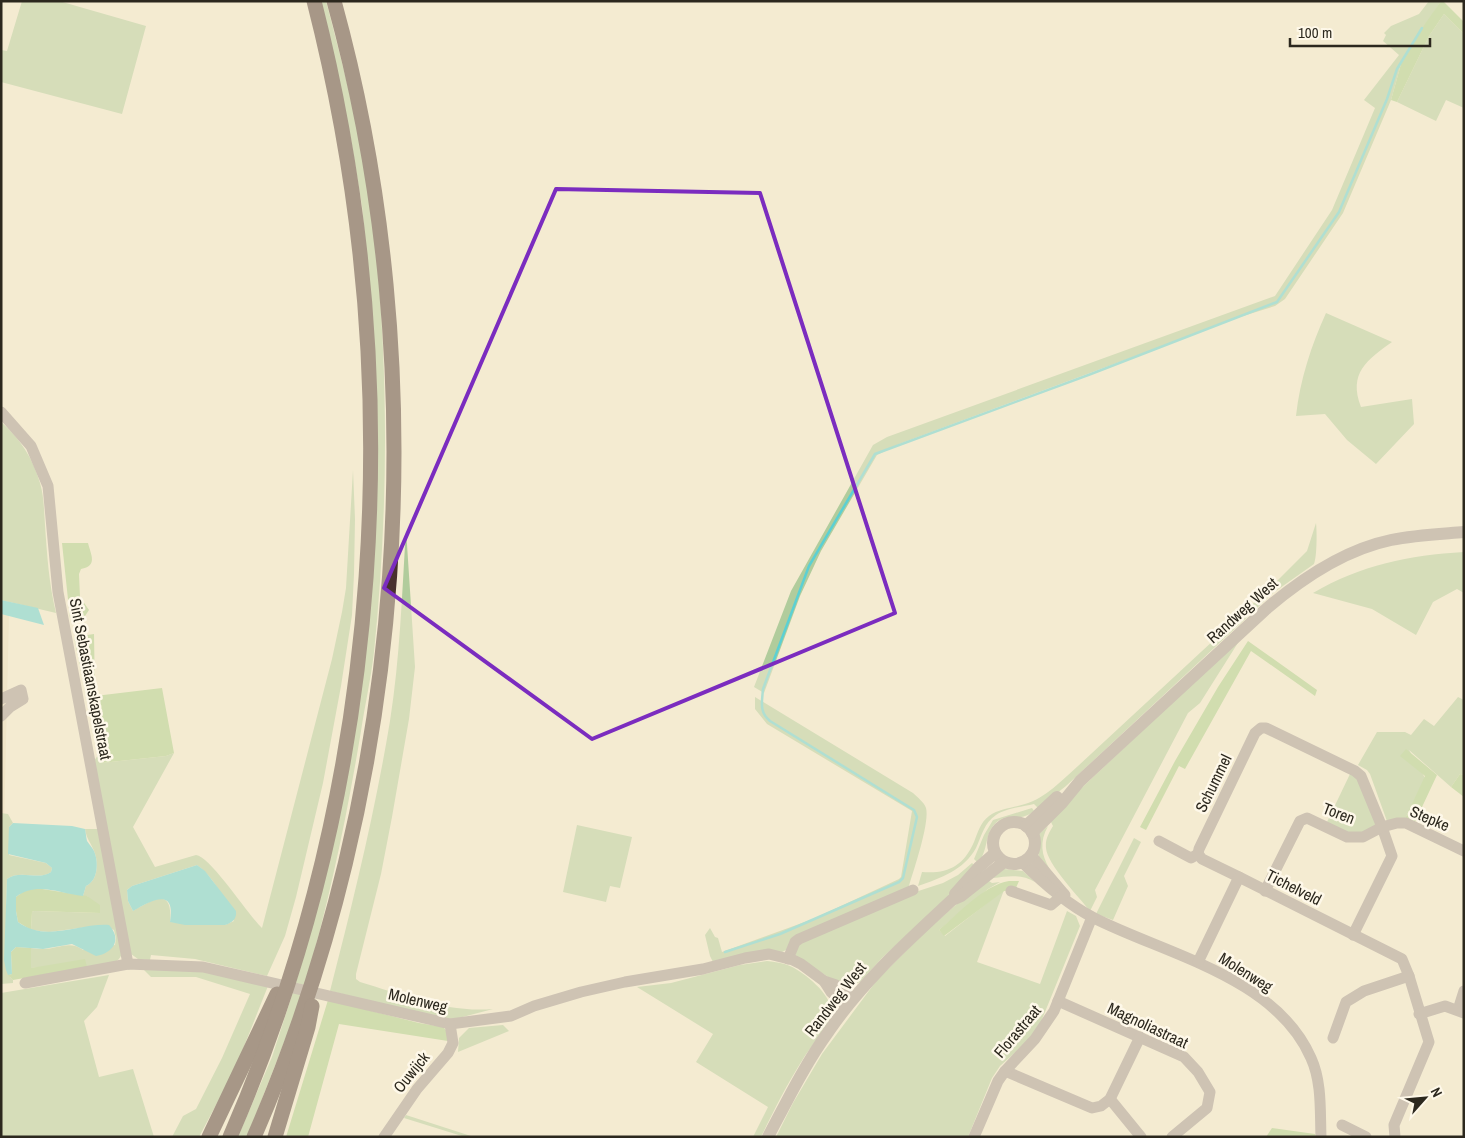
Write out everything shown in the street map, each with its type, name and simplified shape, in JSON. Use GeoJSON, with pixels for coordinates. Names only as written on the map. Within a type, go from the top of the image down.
{"type":"FeatureCollection","features":[{"type":"Feature","properties":{"kind":"highway"},"geometry":{"type":"LineString","coordinates":[[230,1137],[271,1018],[297,956],[331,825],[350,722],[362,630],[370,524],[371,433],[369,358],[360,254],[344,141],[314,1]]}},
{"type":"Feature","properties":{"kind":"highway"},"geometry":{"type":"LineString","coordinates":[[275,1137],[362,787],[373,720],[389,581],[393,443],[387,302],[375,195],[357,92],[334,1]]}},
{"type":"Feature","properties":{"kind":"highway"},"geometry":{"type":"LineString","coordinates":[[209,1137],[271,1018]]}},
{"type":"Feature","properties":{"kind":"highway"},"geometry":{"type":"LineString","coordinates":[[254,1137],[303,1026]]}},
{"type":"Feature","properties":{"kind":"street","name":"Sint Sebastiaanskapelstraat"},"geometry":{"type":"LineString","coordinates":[[1,412],[31,446],[48,486],[58,592],[128,964]]}},
{"type":"Feature","properties":{"kind":"street","name":"Randweg West"},"geometry":{"type":"LineString","coordinates":[[1029,829],[1062,803],[1080,781],[1258,616],[1293,586],[1334,561],[1390,540],[1464,532]]}},
{"type":"Feature","properties":{"kind":"street"},"geometry":{"type":"LineString","coordinates":[[1,699],[21,690],[23,700],[10,707],[1,716]]}},
{"type":"Feature","properties":{"kind":"street","name":"Toren"},"geometry":{"type":"LineString","coordinates":[[1261,728],[1266,728],[1355,770],[1361,776],[1392,856],[1353,935]]}},
{"type":"Feature","properties":{"kind":"street","name":"Schummel"},"geometry":{"type":"LineString","coordinates":[[1198,854],[1255,733],[1261,728]]}},
{"type":"Feature","properties":{"kind":"street","name":"Toren"},"geometry":{"type":"LineString","coordinates":[[1266,891],[1300,821],[1307,818],[1346,836],[1363,837],[1382,827]]}},
{"type":"Feature","properties":{"kind":"street"},"geometry":{"type":"LineString","coordinates":[[1012,822],[1029,829],[1035,844],[1027,858],[1010,864],[1000,858],[992,847],[992,839],[999,827],[1005,823],[1012,822]]}},
{"type":"Feature","properties":{"kind":"street","name":"Stepke"},"geometry":{"type":"LineString","coordinates":[[1382,827],[1406,823],[1464,851]]}},
{"type":"Feature","properties":{"kind":"street"},"geometry":{"type":"LineString","coordinates":[[1159,841],[1191,858],[1198,854],[1202,859],[1239,877],[1198,962]]}},
{"type":"Feature","properties":{"kind":"street","name":"Randweg West"},"geometry":{"type":"LineString","coordinates":[[768,1137],[810,1059],[850,1002],[896,953],[952,900],[957,890],[1000,858]]}},
{"type":"Feature","properties":{"kind":"street","name":"Molenweg"},"geometry":{"type":"LineString","coordinates":[[1027,858],[1042,882],[1092,917],[1198,962],[1250,991],[1274,1009],[1302,1042],[1311,1058],[1317,1077],[1321,1137]]}},
{"type":"Feature","properties":{"kind":"street","name":"Tichelveld"},"geometry":{"type":"LineString","coordinates":[[1239,877],[1402,959],[1429,1042],[1394,1125],[1395,1137]]}},
{"type":"Feature","properties":{"kind":"street"},"geometry":{"type":"LineString","coordinates":[[788,959],[794,942],[799,939],[914,890]]}},
{"type":"Feature","properties":{"kind":"street"},"geometry":{"type":"LineString","coordinates":[[1011,891],[1051,905],[1063,895]]}},
{"type":"Feature","properties":{"kind":"street","name":"Florastraat"},"geometry":{"type":"LineString","coordinates":[[974,1137],[998,1081],[1035,1039],[1054,1011],[1092,917]]}},
{"type":"Feature","properties":{"kind":"street","name":"Molenweg"},"geometry":{"type":"LineString","coordinates":[[25,983],[128,964],[203,967],[450,1024],[511,1016],[534,1006],[581,992],[625,982],[703,969],[769,954],[802,964],[824,981],[830,992],[850,1002]]}},
{"type":"Feature","properties":{"kind":"street"},"geometry":{"type":"LineString","coordinates":[[1333,1038],[1346,1002],[1364,991],[1409,976]]}},
{"type":"Feature","properties":{"kind":"street"},"geometry":{"type":"LineString","coordinates":[[1420,1014],[1445,1006],[1461,1011],[1464,991]]}},
{"type":"Feature","properties":{"kind":"street","name":"Magnoliastraat"},"geometry":{"type":"LineString","coordinates":[[1058,1001],[1184,1057],[1198,1072],[1210,1092],[1207,1108],[1172,1137]]}},
{"type":"Feature","properties":{"kind":"street","name":"Ouwijck"},"geometry":{"type":"LineString","coordinates":[[384,1137],[416,1089],[448,1054],[453,1043],[450,1024]]}},
{"type":"Feature","properties":{"kind":"street"},"geometry":{"type":"LineString","coordinates":[[1005,1071],[1092,1108],[1102,1106],[1110,1099],[1140,1037]]}},
{"type":"Feature","properties":{"kind":"street"},"geometry":{"type":"LineString","coordinates":[[1110,1099],[1142,1137]]}},
{"type":"Feature","properties":{"kind":"street"},"geometry":{"type":"LineString","coordinates":[[1342,1125],[1366,1137]]}},
{"type":"Feature","properties":{"kind":"highlighted area"},"geometry":{"type":"Polygon","coordinates":[[[556,189],[760,193],[895,613],[592,739],[384,588],[556,189]]]}},
{"type":"Feature","properties":{"kind":"shaded area"},"geometry":{"type":"Polygon","coordinates":[[[1,569],[10,572],[1,955],[1,569]]]}},
{"type":"Feature","properties":{"kind":"green space"},"geometry":{"type":"Polygon","coordinates":[[[22,1],[59,1],[146,26],[122,114],[1,82],[1,50],[7,51],[22,1]]]}},
{"type":"Feature","properties":{"kind":"green space"},"geometry":{"type":"Polygon","coordinates":[[[321,1],[326,1],[346,79],[368,185],[378,267],[382,321],[385,432],[382,542],[374,652],[350,795],[337,859],[305,985],[296,983],[328,853],[376,477],[375,372],[362,206],[351,139],[321,1]]]}},
{"type":"Feature","properties":{"kind":"green space"},"geometry":{"type":"Polygon","coordinates":[[[1429,1],[1441,1],[1401,64],[1391,100],[1343,213],[1285,299],[1275,306],[1240,317],[899,444],[877,455],[821,551],[800,596],[764,693],[754,687],[791,591],[873,445],[887,437],[1275,296],[1332,210],[1375,108],[1364,100],[1399,55],[1383,41],[1386,35],[1384,33],[1391,26],[1419,14],[1429,1]]]}},
{"type":"Feature","properties":{"kind":"green space"},"geometry":{"type":"Polygon","coordinates":[[[1441,1],[1464,22],[1464,34],[1444,14],[1429,36],[1397,102],[1391,100],[1401,64],[1441,1]]]}},
{"type":"Feature","properties":{"kind":"green space"},"geometry":{"type":"Polygon","coordinates":[[[1444,14],[1464,34],[1464,108],[1446,100],[1436,121],[1397,102],[1429,36],[1444,14]]]}},
{"type":"Feature","properties":{"kind":"green space"},"geometry":{"type":"Polygon","coordinates":[[[1326,313],[1392,342],[1362,368],[1357,385],[1361,407],[1412,399],[1414,424],[1376,464],[1347,440],[1325,414],[1296,416],[1300,389],[1307,363],[1326,313]]]}},
{"type":"Feature","properties":{"kind":"green space"},"geometry":{"type":"Polygon","coordinates":[[[1,422],[25,449],[40,483],[44,504],[50,580],[56,613],[1,600],[1,422]]]}},
{"type":"Feature","properties":{"kind":"green space"},"geometry":{"type":"Polygon","coordinates":[[[353,470],[355,519],[352,615],[341,686],[323,783],[296,897],[285,936],[267,976],[195,959],[151,955],[150,960],[138,959],[131,954],[94,761],[98,755],[101,763],[166,756],[174,753],[133,827],[155,867],[196,855],[203,858],[211,865],[262,928],[332,659],[346,588],[353,470]],[[197,865],[132,886],[127,890],[128,901],[133,911],[155,900],[165,900],[170,911],[170,922],[225,925],[234,921],[219,890],[197,865]]]}},
{"type":"Feature","properties":{"kind":"green space"},"geometry":{"type":"Polygon","coordinates":[[[1316,523],[1317,537],[1314,564],[1273,593],[1066,786],[1038,808],[1034,804],[1009,809],[996,815],[986,826],[976,848],[965,862],[951,872],[918,886],[922,872],[947,870],[965,858],[981,825],[989,816],[998,811],[1040,798],[1078,766],[1270,588],[1307,551],[1316,523]]]}},
{"type":"Feature","properties":{"kind":"green space"},"geometry":{"type":"Polygon","coordinates":[[[406,529],[415,667],[409,719],[392,817],[381,874],[356,979],[360,982],[442,1006],[476,1010],[493,1009],[455,1019],[441,1018],[330,991],[363,857],[390,721],[398,649],[406,529]]]}},
{"type":"Feature","properties":{"kind":"green space"},"geometry":{"type":"Polygon","coordinates":[[[62,543],[88,543],[92,556],[91,563],[86,568],[81,569],[79,574],[80,597],[89,610],[85,616],[70,618],[62,543]]]}},
{"type":"Feature","properties":{"kind":"green space"},"geometry":{"type":"Polygon","coordinates":[[[1464,552],[1464,593],[1457,589],[1433,602],[1416,635],[1372,609],[1313,593],[1349,575],[1386,563],[1444,553],[1464,552]]]}},
{"type":"Feature","properties":{"kind":"green space"},"geometry":{"type":"Polygon","coordinates":[[[94,634],[95,696],[162,688],[174,753],[166,756],[101,763],[74,637],[94,634]]]}},
{"type":"Feature","properties":{"kind":"green space"},"geometry":{"type":"Polygon","coordinates":[[[1241,638],[1200,703],[1188,713],[1095,890],[1097,897],[1090,911],[1057,871],[1048,855],[1046,842],[1053,826],[1050,820],[1073,796],[1241,638]]]}},
{"type":"Feature","properties":{"kind":"green space"},"geometry":{"type":"Polygon","coordinates":[[[1248,641],[1317,690],[1315,696],[1251,651],[1185,769],[1179,766],[1146,830],[1140,827],[1175,761],[1218,687],[1248,641]]]}},
{"type":"Feature","properties":{"kind":"green space"},"geometry":{"type":"Polygon","coordinates":[[[755,697],[913,793],[926,808],[926,825],[908,889],[780,953],[713,962],[705,935],[710,928],[715,937],[718,938],[722,952],[813,919],[899,879],[901,877],[912,811],[767,724],[755,709],[755,697]]]}},
{"type":"Feature","properties":{"kind":"green space"},"geometry":{"type":"Polygon","coordinates":[[[1458,697],[1464,700],[1464,775],[1460,774],[1451,787],[1409,750],[1425,778],[1404,821],[1388,824],[1370,774],[1358,765],[1377,732],[1405,732],[1411,735],[1424,719],[1434,726],[1458,697]]]}},
{"type":"Feature","properties":{"kind":"green space"},"geometry":{"type":"Polygon","coordinates":[[[1406,749],[1437,775],[1415,822],[1404,821],[1425,776],[1400,756],[1406,749]]]}},
{"type":"Feature","properties":{"kind":"green space"},"geometry":{"type":"Polygon","coordinates":[[[1350,774],[1358,778],[1377,827],[1355,837],[1327,822],[1350,774]]]}},
{"type":"Feature","properties":{"kind":"green space"},"geometry":{"type":"Polygon","coordinates":[[[1460,774],[1464,775],[1464,797],[1451,787],[1460,774]]]}},
{"type":"Feature","properties":{"kind":"green space"},"geometry":{"type":"Polygon","coordinates":[[[1032,808],[1034,811],[1029,815],[1007,817],[998,821],[990,831],[982,857],[978,863],[974,859],[984,835],[993,820],[1032,808]]]}},
{"type":"Feature","properties":{"kind":"green space"},"geometry":{"type":"Polygon","coordinates":[[[1,813],[8,814],[13,823],[9,827],[9,855],[46,863],[52,868],[51,872],[46,874],[18,875],[7,879],[6,912],[10,977],[13,983],[1,984],[1,813]]]}},
{"type":"Feature","properties":{"kind":"green space"},"geometry":{"type":"Polygon","coordinates":[[[577,825],[632,837],[620,888],[610,886],[606,902],[563,892],[577,825]]]}},
{"type":"Feature","properties":{"kind":"green space"},"geometry":{"type":"Polygon","coordinates":[[[1048,826],[1043,838],[1042,848],[1045,858],[1055,877],[1078,903],[1041,862],[1039,858],[1039,834],[1048,826]]]}},
{"type":"Feature","properties":{"kind":"green space"},"geometry":{"type":"Polygon","coordinates":[[[85,829],[99,829],[122,954],[118,960],[102,965],[31,968],[31,948],[48,949],[69,945],[83,950],[115,945],[114,930],[103,925],[49,932],[31,930],[32,912],[34,911],[100,913],[87,896],[83,896],[86,886],[90,884],[95,876],[97,866],[96,855],[85,829]]]}},
{"type":"Feature","properties":{"kind":"green space"},"geometry":{"type":"Polygon","coordinates":[[[1134,838],[1141,842],[1124,876],[1128,886],[1113,920],[1096,914],[1134,838]]]}},
{"type":"Feature","properties":{"kind":"green space"},"geometry":{"type":"Polygon","coordinates":[[[972,863],[975,866],[950,895],[882,958],[860,982],[847,986],[841,985],[798,958],[795,954],[799,944],[906,895],[943,883],[958,875],[972,863]]]}},
{"type":"Feature","properties":{"kind":"green space"},"geometry":{"type":"Polygon","coordinates":[[[1004,869],[1023,871],[1035,882],[1030,879],[1010,876],[993,878],[1004,869]]]}},
{"type":"Feature","properties":{"kind":"green space"},"geometry":{"type":"Polygon","coordinates":[[[986,879],[992,883],[1000,882],[988,889],[939,930],[945,936],[1004,890],[977,962],[1040,984],[1067,911],[1076,916],[1080,926],[1036,1034],[1000,1066],[992,1078],[968,1137],[776,1137],[793,1103],[822,1054],[877,980],[928,929],[986,879]]]}},
{"type":"Feature","properties":{"kind":"green space"},"geometry":{"type":"Polygon","coordinates":[[[1009,881],[1019,881],[1015,890],[1004,891],[944,936],[939,930],[981,894],[990,888],[1009,881]]]}},
{"type":"Feature","properties":{"kind":"green space"},"geometry":{"type":"Polygon","coordinates":[[[36,888],[87,896],[100,905],[100,913],[34,911],[32,912],[31,930],[18,922],[16,897],[24,891],[36,888]]]}},
{"type":"Feature","properties":{"kind":"green space"},"geometry":{"type":"Polygon","coordinates":[[[16,947],[31,948],[31,968],[85,959],[87,967],[13,980],[8,975],[12,974],[11,952],[16,947]]]}},
{"type":"Feature","properties":{"kind":"green space"},"geometry":{"type":"Polygon","coordinates":[[[767,961],[782,963],[804,974],[825,994],[832,1010],[831,1017],[826,1026],[792,1078],[761,1137],[753,1137],[768,1107],[696,1062],[713,1034],[637,987],[671,983],[740,965],[767,961]]]}},
{"type":"Feature","properties":{"kind":"green space"},"geometry":{"type":"Polygon","coordinates":[[[143,969],[195,970],[268,986],[235,1069],[199,1137],[172,1137],[183,1116],[196,1109],[222,1058],[250,994],[196,977],[151,977],[143,969]]]}},
{"type":"Feature","properties":{"kind":"green space"},"geometry":{"type":"Polygon","coordinates":[[[109,975],[97,1007],[84,1021],[99,1077],[133,1069],[154,1137],[1,1137],[1,993],[109,975]]]}},
{"type":"Feature","properties":{"kind":"green space"},"geometry":{"type":"Polygon","coordinates":[[[293,992],[303,994],[247,1137],[238,1137],[272,1057],[293,992]]]}},
{"type":"Feature","properties":{"kind":"green space"},"geometry":{"type":"Polygon","coordinates":[[[328,1000],[419,1023],[443,1027],[446,1030],[448,1041],[339,1024],[308,1137],[286,1137],[328,1000]]]}},
{"type":"Feature","properties":{"kind":"green space"},"geometry":{"type":"Polygon","coordinates":[[[503,1025],[509,1031],[458,1052],[459,1038],[469,1028],[503,1025]]]}},
{"type":"Feature","properties":{"kind":"green space"},"geometry":{"type":"Polygon","coordinates":[[[406,1115],[474,1137],[465,1137],[404,1118],[406,1115]]]}},
{"type":"Feature","properties":{"kind":"green space"},"geometry":{"type":"Polygon","coordinates":[[[1272,1128],[1315,1134],[1316,1137],[1266,1137],[1272,1128]]]}},
{"type":"Feature","properties":{"kind":"water"},"geometry":{"type":"Polygon","coordinates":[[[1,600],[38,608],[44,625],[1,614],[1,600]]]}},
{"type":"Feature","properties":{"kind":"water"},"geometry":{"type":"Polygon","coordinates":[[[13,823],[72,826],[85,829],[87,841],[96,855],[97,866],[95,876],[90,884],[86,886],[83,896],[40,889],[24,892],[16,897],[18,922],[29,928],[51,932],[109,925],[115,935],[114,945],[111,949],[96,956],[72,944],[43,949],[16,947],[11,952],[12,974],[8,975],[4,960],[7,879],[18,875],[46,874],[51,872],[52,868],[46,863],[8,854],[9,827],[13,823]]]}},
{"type":"Feature","properties":{"kind":"water"},"geometry":{"type":"Polygon","coordinates":[[[197,865],[205,871],[236,911],[236,916],[232,922],[225,925],[185,925],[170,922],[171,911],[169,904],[166,900],[161,899],[133,911],[128,901],[127,890],[132,886],[197,865]]]}},
{"type":"Feature","properties":{"kind":"waterway"},"geometry":{"type":"LineString","coordinates":[[725,952],[780,934],[899,882],[903,878],[917,817],[914,810],[770,721],[766,718],[762,706],[763,689],[809,566],[875,454],[1091,374],[1277,302],[1339,212],[1387,99],[1397,69],[1422,28]]}}]}
